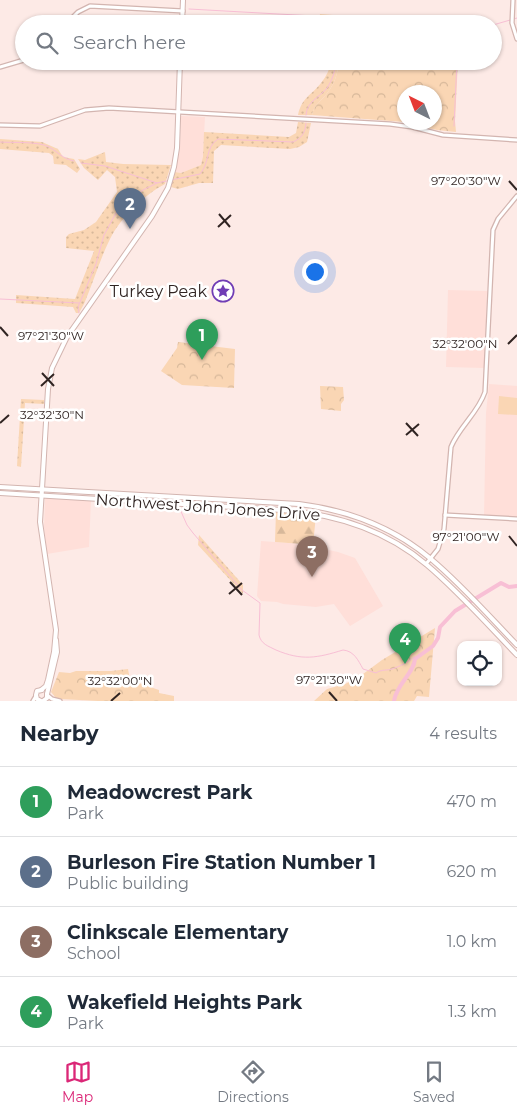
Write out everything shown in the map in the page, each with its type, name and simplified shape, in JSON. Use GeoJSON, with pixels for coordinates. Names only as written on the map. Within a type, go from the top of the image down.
{"type":"FeatureCollection","features":[{"type":"Feature","properties":{"kind":"main road"},"geometry":{"type":"LineString","coordinates":[[182,15],[183,0]]}},
{"type":"Feature","properties":{"kind":"main road"},"geometry":{"type":"LineString","coordinates":[[56,640],[46,686],[37,691],[35,699],[43,701],[47,695],[57,652],[55,623],[40,531],[48,389],[56,358],[67,337],[156,211],[170,182],[177,148],[180,70]]}},
{"type":"Feature","properties":{"kind":"main road","name":"Northwest John Jones Drive"},"geometry":{"type":"LineString","coordinates":[[0,487],[313,506],[356,516],[397,536],[431,559],[517,645]]}},
{"type":"Feature","properties":{"kind":"main road","name":"Northwest John Jones Drive"},"geometry":{"type":"LineString","coordinates":[[0,494],[312,512],[334,517],[370,530],[393,542],[426,564],[517,654]]}},
{"type":"Feature","properties":{"kind":"main road"},"geometry":{"type":"LineString","coordinates":[[507,644],[512,640]]}},
{"type":"Feature","properties":{"kind":"main road"},"geometry":{"type":"LineString","coordinates":[[41,690],[44,690],[47,695]]}},
{"type":"Feature","properties":{"kind":"street"},"geometry":{"type":"LineString","coordinates":[[513,0],[512,23],[517,39]]}},
{"type":"Feature","properties":{"kind":"street"},"geometry":{"type":"LineString","coordinates":[[75,15],[90,6],[182,11]]}},
{"type":"Feature","properties":{"kind":"street"},"geometry":{"type":"LineString","coordinates":[[0,67],[15,63]]}},
{"type":"Feature","properties":{"kind":"street"},"geometry":{"type":"LineString","coordinates":[[0,125],[40,126],[93,108],[396,124],[443,135],[517,140]]}},
{"type":"Feature","properties":{"kind":"street"},"geometry":{"type":"LineString","coordinates":[[426,564],[431,559],[442,539],[451,447],[456,436],[481,404],[486,384],[493,230],[498,219],[517,196]]}},
{"type":"Feature","properties":{"kind":"street"},"geometry":{"type":"LineString","coordinates":[[445,515],[517,519]]}},
{"type":"Feature","properties":{"kind":"street"},"geometry":{"type":"LineString","coordinates":[[47,695],[52,699],[60,701]]}},
{"type":"Feature","properties":{"kind":"shaded area"},"geometry":{"type":"Polygon","coordinates":[[[181,116],[205,117],[201,165],[181,173],[175,172],[180,148],[181,116]]]}},
{"type":"Feature","properties":{"kind":"shaded area"},"geometry":{"type":"Polygon","coordinates":[[[448,290],[487,291],[484,368],[446,367],[448,290]]]}},
{"type":"Feature","properties":{"kind":"shaded area"},"geometry":{"type":"Polygon","coordinates":[[[489,384],[517,386],[517,517],[484,516],[486,413],[489,384]]]}},
{"type":"Feature","properties":{"kind":"shaded area"},"geometry":{"type":"Polygon","coordinates":[[[48,497],[91,500],[89,547],[47,554],[44,527],[45,499],[48,497]]]}},
{"type":"Feature","properties":{"kind":"shaded area"},"geometry":{"type":"Polygon","coordinates":[[[261,541],[302,544],[355,558],[383,606],[350,626],[334,604],[316,607],[261,601],[257,596],[261,541]]]}},
{"type":"Feature","properties":{"kind":"green space"},"geometry":{"type":"Polygon","coordinates":[[[329,70],[338,70],[326,95],[316,105],[312,115],[298,115],[304,100],[325,78],[329,70]]]}},
{"type":"Feature","properties":{"kind":"green space"},"geometry":{"type":"Polygon","coordinates":[[[338,70],[458,70],[456,132],[437,130],[442,130],[442,85],[397,85],[397,121],[312,115],[316,105],[333,85],[338,70]]]}},
{"type":"Feature","properties":{"kind":"green space"},"geometry":{"type":"Polygon","coordinates":[[[396,70],[420,70],[423,73],[409,85],[396,70]]]}},
{"type":"Feature","properties":{"kind":"green space"},"geometry":{"type":"Polygon","coordinates":[[[298,122],[311,123],[307,142],[299,147],[290,149],[221,145],[214,151],[213,183],[199,183],[178,189],[171,187],[175,172],[181,173],[201,165],[204,132],[289,137],[296,133],[298,122]]]}},
{"type":"Feature","properties":{"kind":"green space"},"geometry":{"type":"Polygon","coordinates":[[[0,139],[42,142],[58,149],[63,157],[74,159],[80,169],[77,173],[66,165],[54,164],[53,156],[49,153],[0,149],[0,139]]]}},
{"type":"Feature","properties":{"kind":"green space"},"geometry":{"type":"Polygon","coordinates":[[[105,152],[106,162],[171,165],[165,184],[149,194],[134,207],[120,223],[106,247],[79,313],[76,313],[73,307],[16,303],[16,295],[75,299],[94,251],[66,248],[66,237],[69,234],[84,230],[96,222],[117,192],[115,177],[107,170],[98,180],[84,168],[78,159],[85,160],[105,152]]]}},
{"type":"Feature","properties":{"kind":"green space"},"geometry":{"type":"Polygon","coordinates":[[[178,342],[235,349],[234,388],[182,385],[161,371],[177,348],[178,342]]]}},
{"type":"Feature","properties":{"kind":"green space"},"geometry":{"type":"Polygon","coordinates":[[[320,386],[343,387],[344,400],[341,404],[341,411],[321,409],[320,386]]]}},
{"type":"Feature","properties":{"kind":"green space"},"geometry":{"type":"Polygon","coordinates":[[[499,396],[517,398],[517,415],[498,414],[499,396]]]}},
{"type":"Feature","properties":{"kind":"green space"},"geometry":{"type":"Polygon","coordinates":[[[21,399],[44,400],[44,404],[25,403],[21,467],[17,466],[21,399]]]}},
{"type":"Feature","properties":{"kind":"green space"},"geometry":{"type":"Polygon","coordinates":[[[276,511],[316,515],[313,545],[275,542],[276,511]]]}},
{"type":"Feature","properties":{"kind":"green space"},"geometry":{"type":"Polygon","coordinates":[[[199,535],[243,585],[243,594],[198,545],[199,535]]]}},
{"type":"Feature","properties":{"kind":"green space"},"geometry":{"type":"Polygon","coordinates":[[[435,628],[429,697],[417,696],[414,701],[314,701],[327,689],[345,684],[359,677],[382,660],[435,628]]]}},
{"type":"Feature","properties":{"kind":"green space"},"geometry":{"type":"Polygon","coordinates":[[[128,669],[130,680],[159,690],[159,693],[174,696],[174,701],[60,699],[56,698],[51,692],[59,672],[128,669]]]}},
{"type":"Feature","properties":{"kind":"waterway"},"geometry":{"type":"LineString","coordinates":[[189,9],[296,15]]}},
{"type":"Feature","properties":{"kind":"waterway"},"geometry":{"type":"LineString","coordinates":[[502,22],[517,18]]}},
{"type":"Feature","properties":{"kind":"waterway"},"geometry":{"type":"LineString","coordinates":[[306,115],[311,103],[329,85],[334,70]]}},
{"type":"Feature","properties":{"kind":"waterway"},"geometry":{"type":"LineString","coordinates":[[454,126],[457,70]]}},
{"type":"Feature","properties":{"kind":"waterway"},"geometry":{"type":"LineString","coordinates":[[79,313],[78,307],[96,264],[104,235],[116,213],[126,202],[157,183],[200,174],[211,146],[218,139],[293,142],[302,135],[306,123]]}},
{"type":"Feature","properties":{"kind":"waterway"},"geometry":{"type":"LineString","coordinates":[[0,142],[44,145],[67,159],[74,161]]}},
{"type":"Feature","properties":{"kind":"waterway"},"geometry":{"type":"LineString","coordinates":[[81,163],[105,166],[157,183]]}},
{"type":"Feature","properties":{"kind":"waterway"},"geometry":{"type":"LineString","coordinates":[[0,299],[79,303]]}},
{"type":"Feature","properties":{"kind":"waterway"},"geometry":{"type":"LineString","coordinates":[[179,507],[193,533],[242,590],[260,603],[259,635],[261,641],[265,644],[276,650],[302,657],[325,655],[343,650],[347,651],[355,656],[363,669],[376,673],[390,670],[417,657]]}},
{"type":"Feature","properties":{"kind":"waterway"},"geometry":{"type":"LineString","coordinates":[[394,701],[395,695],[412,669],[415,659],[433,646],[438,638],[440,627],[455,611],[501,583],[509,587],[517,586]]}},
{"type":"Feature","properties":{"kind":"place","name":"Burleson Fire Station Number 1"},"geometry":{"type":"Point","coordinates":[130,229]}},
{"type":"Feature","properties":{"kind":"place","name":"Turkey Peak"},"geometry":{"type":"Point","coordinates":[223,291]}},
{"type":"Feature","properties":{"kind":"place","name":"Meadowcrest Park"},"geometry":{"type":"Point","coordinates":[202,360]}},
{"type":"Feature","properties":{"kind":"place","name":"Clinkscale Elementary"},"geometry":{"type":"Point","coordinates":[312,577]}},
{"type":"Feature","properties":{"kind":"place","name":"Wakefield Heights Park"},"geometry":{"type":"Point","coordinates":[405,664]}}]}
